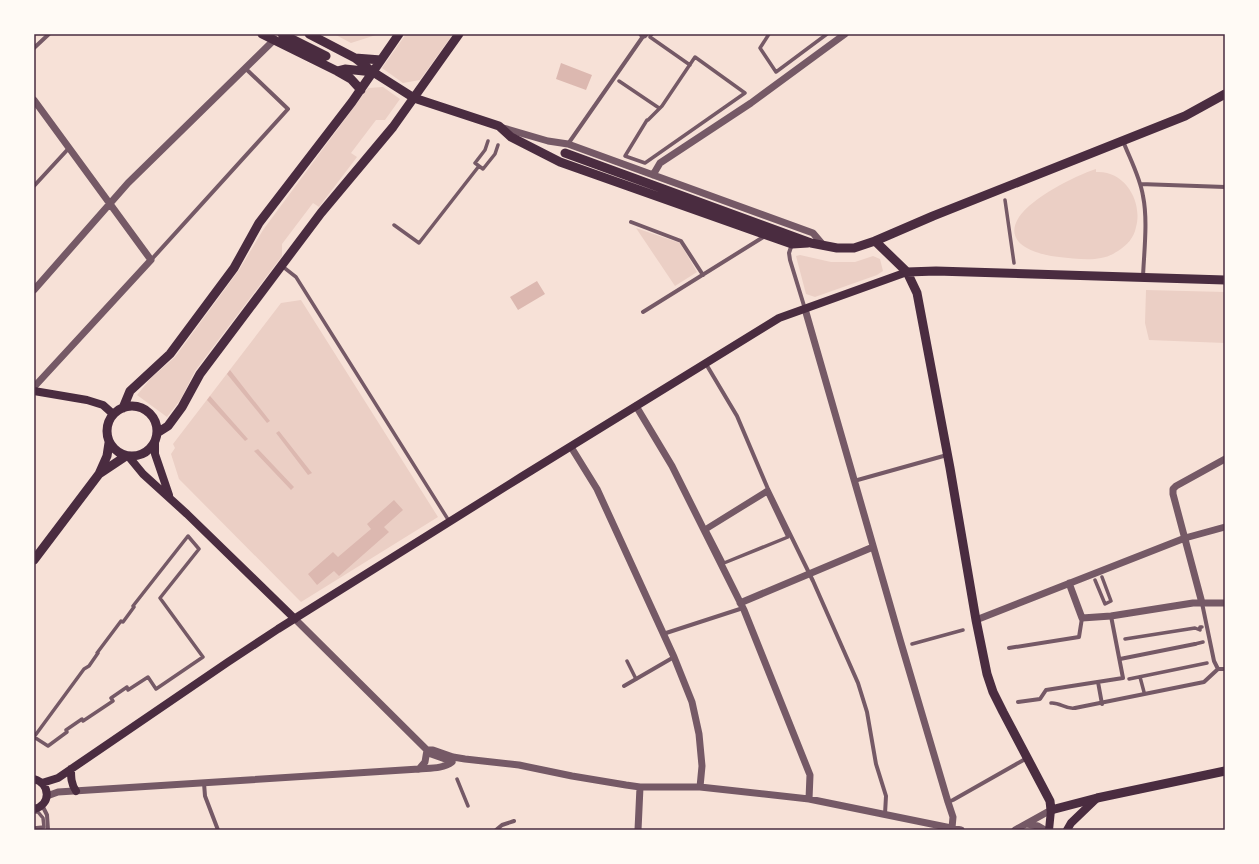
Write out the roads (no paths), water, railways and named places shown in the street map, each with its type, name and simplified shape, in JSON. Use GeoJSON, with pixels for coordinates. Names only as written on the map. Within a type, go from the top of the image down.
{"type":"FeatureCollection","features":[{"type":"Feature","properties":{"kind":"main road"},"geometry":{"type":"LineString","coordinates":[[262,34],[337,70],[351,79],[361,90]]}},
{"type":"Feature","properties":{"kind":"main road"},"geometry":{"type":"LineString","coordinates":[[282,34],[326,56]]}},
{"type":"Feature","properties":{"kind":"main road"},"geometry":{"type":"LineString","coordinates":[[309,34],[355,58],[373,72],[414,98],[499,126],[511,136],[560,162],[792,244],[811,243]]}},
{"type":"Feature","properties":{"kind":"main road"},"geometry":{"type":"LineString","coordinates":[[122,408],[130,391],[170,354],[199,316],[234,268],[259,223],[361,90],[399,34]]}},
{"type":"Feature","properties":{"kind":"main road"},"geometry":{"type":"LineString","coordinates":[[157,433],[168,426],[182,407],[200,374],[321,213],[388,133],[459,34]]}},
{"type":"Feature","properties":{"kind":"main road"},"geometry":{"type":"LineString","coordinates":[[355,58],[381,60]]}},
{"type":"Feature","properties":{"kind":"main road"},"geometry":{"type":"LineString","coordinates":[[337,70],[345,68],[373,72]]}},
{"type":"Feature","properties":{"kind":"main road"},"geometry":{"type":"LineString","coordinates":[[565,154],[811,243],[836,248],[854,248],[875,241],[933,216],[1184,116],[1225,94]]}},
{"type":"Feature","properties":{"kind":"main road"},"geometry":{"type":"LineString","coordinates":[[875,241],[907,272],[917,293],[987,674],[993,692],[1050,801],[1051,810],[1049,830]]}},
{"type":"Feature","properties":{"kind":"main road"},"geometry":{"type":"LineString","coordinates":[[42,783],[58,778],[228,662],[295,619],[779,318],[907,272],[936,271],[1225,280]]}},
{"type":"Feature","properties":{"kind":"main road"},"geometry":{"type":"LineString","coordinates":[[34,391],[87,400],[103,405],[113,414]]}},
{"type":"Feature","properties":{"kind":"main road"},"geometry":{"type":"LineString","coordinates":[[155,443],[149,451],[141,455],[128,456],[113,449],[107,435],[108,424],[113,414],[122,408],[134,406],[144,409],[150,414],[156,423],[157,433],[155,454],[170,497]]}},
{"type":"Feature","properties":{"kind":"main road"},"geometry":{"type":"LineString","coordinates":[[34,560],[99,474],[107,456],[110,443]]}},
{"type":"Feature","properties":{"kind":"main road"},"geometry":{"type":"LineString","coordinates":[[128,456],[143,474],[170,497],[295,619]]}},
{"type":"Feature","properties":{"kind":"main road"},"geometry":{"type":"LineString","coordinates":[[99,474],[128,456]]}},
{"type":"Feature","properties":{"kind":"main road"},"geometry":{"type":"LineString","coordinates":[[71,769],[71,779],[73,787],[76,791]]}},
{"type":"Feature","properties":{"kind":"main road"},"geometry":{"type":"LineString","coordinates":[[1051,810],[1097,798],[1225,771]]}},
{"type":"Feature","properties":{"kind":"main road"},"geometry":{"type":"LineString","coordinates":[[34,779],[42,783],[46,790],[47,796],[42,805],[34,810]]}},
{"type":"Feature","properties":{"kind":"main road"},"geometry":{"type":"LineString","coordinates":[[1067,830],[1071,823],[1097,798]]}},
{"type":"Feature","properties":{"kind":"street"},"geometry":{"type":"LineString","coordinates":[[34,48],[50,34]]}},
{"type":"Feature","properties":{"kind":"street"},"geometry":{"type":"LineString","coordinates":[[769,34],[760,48],[776,72],[827,34]]}},
{"type":"Feature","properties":{"kind":"street"},"geometry":{"type":"LineString","coordinates":[[653,175],[660,162],[751,103],[845,34]]}},
{"type":"Feature","properties":{"kind":"street"},"geometry":{"type":"LineString","coordinates":[[568,144],[647,35],[690,65]]}},
{"type":"Feature","properties":{"kind":"street"},"geometry":{"type":"LineString","coordinates":[[34,290],[128,183],[274,40]]}},
{"type":"Feature","properties":{"kind":"street"},"geometry":{"type":"LineString","coordinates":[[695,57],[745,93],[645,163],[625,156],[647,120],[659,108],[690,65],[695,57]]}},
{"type":"Feature","properties":{"kind":"street"},"geometry":{"type":"LineString","coordinates":[[34,387],[288,109],[245,68]]}},
{"type":"Feature","properties":{"kind":"street"},"geometry":{"type":"LineString","coordinates":[[619,81],[659,108]]}},
{"type":"Feature","properties":{"kind":"street"},"geometry":{"type":"LineString","coordinates":[[34,100],[151,260]]}},
{"type":"Feature","properties":{"kind":"street"},"geometry":{"type":"LineString","coordinates":[[499,126],[548,141],[568,144],[813,233],[824,246]]}},
{"type":"Feature","properties":{"kind":"street"},"geometry":{"type":"LineString","coordinates":[[488,141],[485,150],[475,163],[483,169],[494,154],[498,145]]}},
{"type":"Feature","properties":{"kind":"street"},"geometry":{"type":"LineString","coordinates":[[1123,141],[1140,184],[1145,211],[1143,277]]}},
{"type":"Feature","properties":{"kind":"street"},"geometry":{"type":"LineString","coordinates":[[34,186],[69,148]]}},
{"type":"Feature","properties":{"kind":"street"},"geometry":{"type":"LineString","coordinates":[[394,225],[419,243],[479,166]]}},
{"type":"Feature","properties":{"kind":"street"},"geometry":{"type":"LineString","coordinates":[[1140,184],[1225,188]]}},
{"type":"Feature","properties":{"kind":"street"},"geometry":{"type":"LineString","coordinates":[[1005,200],[1014,264]]}},
{"type":"Feature","properties":{"kind":"street"},"geometry":{"type":"LineString","coordinates":[[630,222],[681,241],[703,275]]}},
{"type":"Feature","properties":{"kind":"street"},"geometry":{"type":"LineString","coordinates":[[643,312],[767,235]]}},
{"type":"Feature","properties":{"kind":"street"},"geometry":{"type":"LineString","coordinates":[[792,244],[789,253],[790,260],[953,817],[952,828]]}},
{"type":"Feature","properties":{"kind":"street"},"geometry":{"type":"LineString","coordinates":[[281,266],[296,277],[450,522]]}},
{"type":"Feature","properties":{"kind":"street"},"geometry":{"type":"LineString","coordinates":[[706,363],[737,416],[768,489],[810,574],[858,683],[867,712],[876,764],[886,796],[885,814]]}},
{"type":"Feature","properties":{"kind":"street"},"geometry":{"type":"LineString","coordinates":[[636,406],[672,466],[742,605],[810,775],[809,799]]}},
{"type":"Feature","properties":{"kind":"street"},"geometry":{"type":"LineString","coordinates":[[571,447],[597,489],[674,657],[692,702],[699,734],[702,766],[700,787]]}},
{"type":"Feature","properties":{"kind":"street"},"geometry":{"type":"LineString","coordinates":[[854,482],[947,455]]}},
{"type":"Feature","properties":{"kind":"street"},"geometry":{"type":"LineString","coordinates":[[1218,669],[1214,661],[1202,603],[1173,494],[1173,489],[1182,482],[1225,459]]}},
{"type":"Feature","properties":{"kind":"street"},"geometry":{"type":"LineString","coordinates":[[704,529],[768,489]]}},
{"type":"Feature","properties":{"kind":"street"},"geometry":{"type":"LineString","coordinates":[[767,493],[788,537],[724,563],[707,530],[767,493]]}},
{"type":"Feature","properties":{"kind":"street"},"geometry":{"type":"LineString","coordinates":[[976,620],[1185,538],[1225,527]]}},
{"type":"Feature","properties":{"kind":"street"},"geometry":{"type":"LineString","coordinates":[[188,536],[199,549],[160,598],[203,657],[156,689],[148,677],[128,690],[127,687],[111,698],[113,701],[83,721],[82,719],[66,730],[67,732],[48,746],[34,737],[84,670],[89,666],[121,621],[123,622],[134,607],[133,606],[188,536]]}},
{"type":"Feature","properties":{"kind":"street"},"geometry":{"type":"LineString","coordinates":[[663,634],[742,605],[873,547]]}},
{"type":"Feature","properties":{"kind":"street"},"geometry":{"type":"LineString","coordinates":[[1095,580],[1105,604],[1112,601],[1102,577]]}},
{"type":"Feature","properties":{"kind":"street"},"geometry":{"type":"LineString","coordinates":[[1009,648],[1079,637],[1082,618],[1068,583]]}},
{"type":"Feature","properties":{"kind":"street"},"geometry":{"type":"LineString","coordinates":[[1082,618],[1111,616],[1160,607],[1225,602]]}},
{"type":"Feature","properties":{"kind":"street"},"geometry":{"type":"LineString","coordinates":[[1018,702],[1040,699],[1046,690],[1123,678],[1111,616]]}},
{"type":"Feature","properties":{"kind":"street"},"geometry":{"type":"LineString","coordinates":[[295,619],[431,754],[452,762],[501,764]]}},
{"type":"Feature","properties":{"kind":"street"},"geometry":{"type":"LineString","coordinates":[[1124,639],[1195,628],[1200,630],[1202,627]]}},
{"type":"Feature","properties":{"kind":"street"},"geometry":{"type":"LineString","coordinates":[[912,644],[963,630]]}},
{"type":"Feature","properties":{"kind":"street"},"geometry":{"type":"LineString","coordinates":[[1120,659],[1203,642]]}},
{"type":"Feature","properties":{"kind":"street"},"geometry":{"type":"LineString","coordinates":[[624,686],[674,657]]}},
{"type":"Feature","properties":{"kind":"street"},"geometry":{"type":"LineString","coordinates":[[627,661],[636,679]]}},
{"type":"Feature","properties":{"kind":"street"},"geometry":{"type":"LineString","coordinates":[[1129,679],[1207,663]]}},
{"type":"Feature","properties":{"kind":"street"},"geometry":{"type":"LineString","coordinates":[[1051,703],[1056,702],[1071,709],[1102,704],[1204,682],[1218,669],[1225,669]]}},
{"type":"Feature","properties":{"kind":"street"},"geometry":{"type":"LineString","coordinates":[[1140,677],[1144,692]]}},
{"type":"Feature","properties":{"kind":"street"},"geometry":{"type":"LineString","coordinates":[[1098,682],[1102,704]]}},
{"type":"Feature","properties":{"kind":"street"},"geometry":{"type":"LineString","coordinates":[[427,750],[433,750],[453,757],[501,764],[626,790],[640,787],[700,787],[809,799],[961,830]]}},
{"type":"Feature","properties":{"kind":"street"},"geometry":{"type":"LineString","coordinates":[[419,769],[425,762],[427,750]]}},
{"type":"Feature","properties":{"kind":"street"},"geometry":{"type":"LineString","coordinates":[[948,802],[1027,758]]}},
{"type":"Feature","properties":{"kind":"street"},"geometry":{"type":"LineString","coordinates":[[47,796],[58,792],[419,769],[441,767],[452,762]]}},
{"type":"Feature","properties":{"kind":"street"},"geometry":{"type":"LineString","coordinates":[[458,779],[468,806]]}},
{"type":"Feature","properties":{"kind":"street"},"geometry":{"type":"LineString","coordinates":[[204,783],[205,796],[218,830]]}},
{"type":"Feature","properties":{"kind":"street"},"geometry":{"type":"LineString","coordinates":[[638,830],[640,787]]}},
{"type":"Feature","properties":{"kind":"street"},"geometry":{"type":"LineString","coordinates":[[42,805],[47,816],[48,830]]}},
{"type":"Feature","properties":{"kind":"street"},"geometry":{"type":"LineString","coordinates":[[34,810],[43,818],[44,827],[34,828]]}},
{"type":"Feature","properties":{"kind":"street"},"geometry":{"type":"LineString","coordinates":[[1015,830],[1051,810]]}},
{"type":"Feature","properties":{"kind":"street"},"geometry":{"type":"LineString","coordinates":[[496,830],[502,825],[514,821]]}},
{"type":"Feature","properties":{"kind":"street"},"geometry":{"type":"LineString","coordinates":[[1027,824],[1038,826],[1045,830]]}}]}
